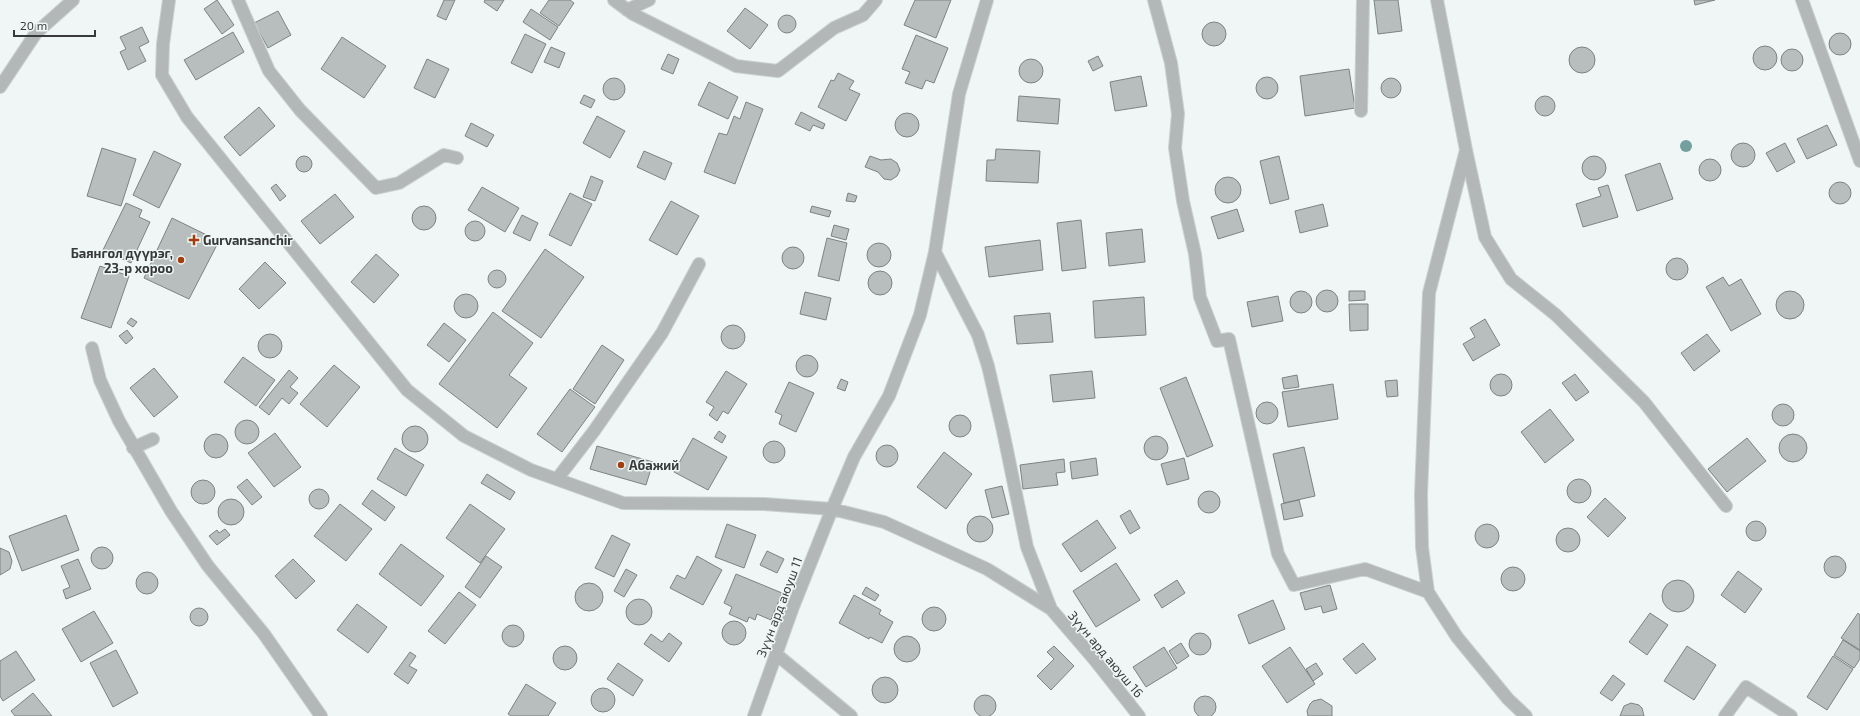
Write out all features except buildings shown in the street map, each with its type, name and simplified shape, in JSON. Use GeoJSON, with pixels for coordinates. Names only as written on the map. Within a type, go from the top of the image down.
{"type":"FeatureCollection","features":[{"type":"Feature","properties":{"kind":"street"},"geometry":{"type":"LineString","coordinates":[[0,87],[36,33],[73,0]]}},
{"type":"Feature","properties":{"kind":"street"},"geometry":{"type":"LineString","coordinates":[[169,0],[163,44],[162,75],[186,117],[407,390],[464,436],[532,470],[623,503],[764,504],[832,509],[884,522],[986,569],[1051,609]]}},
{"type":"Feature","properties":{"kind":"street"},"geometry":{"type":"LineString","coordinates":[[238,0],[269,71],[300,110],[376,188],[399,183],[444,155],[457,158]]}},
{"type":"Feature","properties":{"kind":"street"},"geometry":{"type":"LineString","coordinates":[[614,0],[627,10],[736,66],[778,71],[834,28],[863,15],[876,0]]}},
{"type":"Feature","properties":{"kind":"street"},"geometry":{"type":"LineString","coordinates":[[627,10],[649,0]]}},
{"type":"Feature","properties":{"kind":"street","name":"Зүүн ард аюуш 11"},"geometry":{"type":"LineString","coordinates":[[754,716],[776,654],[832,509],[854,457],[889,396],[920,314],[934,252],[959,94],[987,0]]}},
{"type":"Feature","properties":{"kind":"street"},"geometry":{"type":"LineString","coordinates":[[1154,0],[1172,63],[1178,114],[1175,148],[1183,201],[1195,254],[1200,297],[1218,341],[1229,339],[1278,554],[1294,585],[1365,569],[1428,592]]}},
{"type":"Feature","properties":{"kind":"street"},"geometry":{"type":"LineString","coordinates":[[1361,111],[1363,0]]}},
{"type":"Feature","properties":{"kind":"street"},"geometry":{"type":"LineString","coordinates":[[1437,0],[1466,150],[1485,237],[1511,279],[1556,315],[1644,402],[1726,506]]}},
{"type":"Feature","properties":{"kind":"street"},"geometry":{"type":"LineString","coordinates":[[1802,0],[1860,161]]}},
{"type":"Feature","properties":{"kind":"street"},"geometry":{"type":"LineString","coordinates":[[1466,150],[1429,293],[1421,494],[1422,546],[1428,592],[1457,637],[1508,699],[1526,716]]}},
{"type":"Feature","properties":{"kind":"street"},"geometry":{"type":"LineString","coordinates":[[934,252],[978,335],[988,366],[1000,417],[1027,547],[1051,609]]}},
{"type":"Feature","properties":{"kind":"street"},"geometry":{"type":"LineString","coordinates":[[557,479],[594,431],[662,332],[700,264]]}},
{"type":"Feature","properties":{"kind":"street"},"geometry":{"type":"LineString","coordinates":[[92,348],[100,380],[119,421],[133,448],[171,511],[208,566],[264,634],[321,716]]}},
{"type":"Feature","properties":{"kind":"street"},"geometry":{"type":"LineString","coordinates":[[133,448],[153,439]]}},
{"type":"Feature","properties":{"kind":"street","name":"Зүүн ард аюуш 16"},"geometry":{"type":"LineString","coordinates":[[1051,609],[1139,716]]}},
{"type":"Feature","properties":{"kind":"street"},"geometry":{"type":"LineString","coordinates":[[776,654],[851,716]]}},
{"type":"Feature","properties":{"kind":"street"},"geometry":{"type":"LineString","coordinates":[[1725,716],[1746,687],[1791,716]]}},
{"type":"Feature","properties":{"kind":"place","name":"Gurvansanchir"},"geometry":{"type":"Point","coordinates":[194,240]}},
{"type":"Feature","properties":{"kind":"place","name":"Баянгол дүүрэг, 23-р хороо"},"geometry":{"type":"Point","coordinates":[181,260]}},
{"type":"Feature","properties":{"kind":"place","name":"Абажий"},"geometry":{"type":"Point","coordinates":[621,465]}}]}
